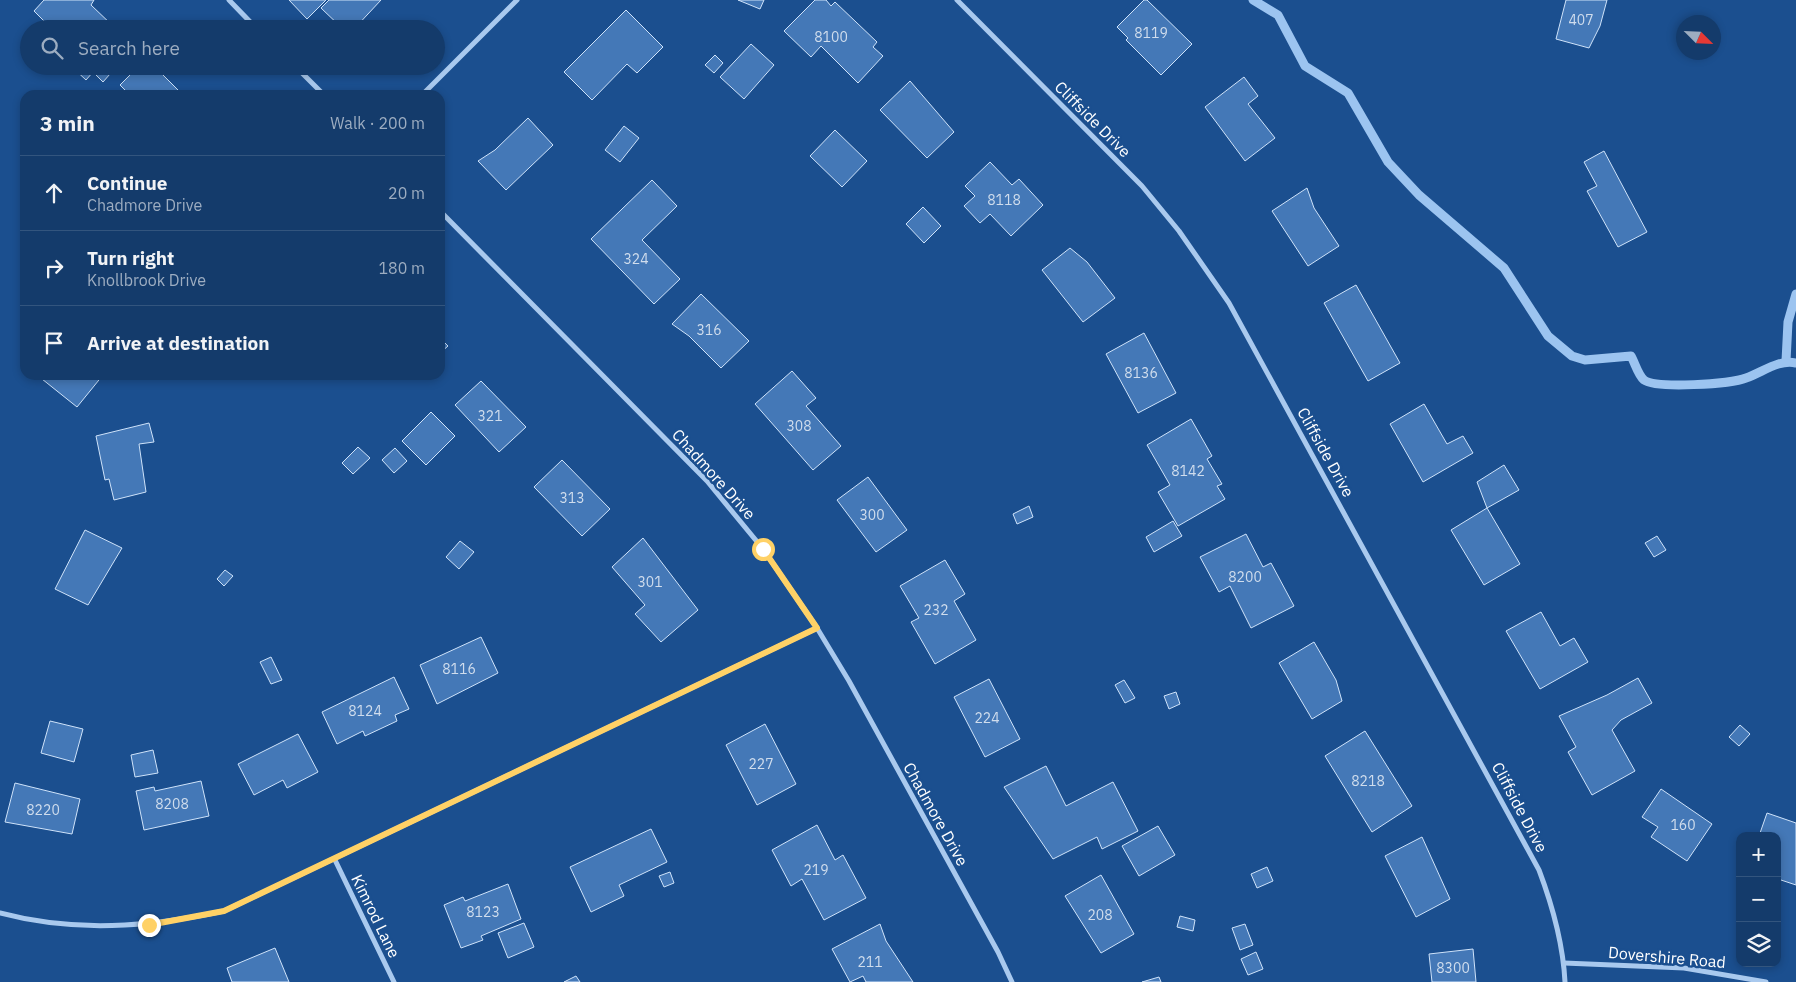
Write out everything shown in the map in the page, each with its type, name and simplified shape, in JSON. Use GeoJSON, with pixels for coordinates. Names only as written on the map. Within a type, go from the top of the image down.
{"type":"FeatureCollection","features":[{"type":"Feature","properties":{"kind":"street"},"geometry":{"type":"LineString","coordinates":[[228,0],[249,20]]}},
{"type":"Feature","properties":{"kind":"street"},"geometry":{"type":"LineString","coordinates":[[445,72],[517,0]]}},
{"type":"Feature","properties":{"kind":"street","name":"Cliffside Drive"},"geometry":{"type":"LineString","coordinates":[[957,0],[1142,186],[1179,230],[1229,303],[1539,870],[1553,906],[1564,963],[1565,982]]}},
{"type":"Feature","properties":{"kind":"street"},"geometry":{"type":"LineString","coordinates":[[304,75],[319,90]]}},
{"type":"Feature","properties":{"kind":"street"},"geometry":{"type":"LineString","coordinates":[[427,90],[442,75]]}},
{"type":"Feature","properties":{"kind":"street","name":"Chadmore Drive"},"geometry":{"type":"LineString","coordinates":[[445,216],[707,481],[763,549],[817,628],[988,934],[1012,982]]}},
{"type":"Feature","properties":{"kind":"street"},"geometry":{"type":"LineString","coordinates":[[0,913],[30,921],[87,926],[149,925],[224,911],[335,860],[817,628]]}},
{"type":"Feature","properties":{"kind":"street","name":"Kimrod Lane"},"geometry":{"type":"LineString","coordinates":[[335,860],[394,982]]}},
{"type":"Feature","properties":{"kind":"street","name":"Dovershire Road"},"geometry":{"type":"LineString","coordinates":[[1564,963],[1684,968],[1766,982]]}},
{"type":"Feature","properties":{"kind":"building"},"geometry":{"type":"Polygon","coordinates":[[[44,0],[94,0],[91,5],[107,20],[43,20],[34,11],[44,0]]]}},
{"type":"Feature","properties":{"kind":"building"},"geometry":{"type":"Polygon","coordinates":[[[289,0],[326,0],[307,19],[289,0]]]}},
{"type":"Feature","properties":{"kind":"building"},"geometry":{"type":"Polygon","coordinates":[[[329,0],[381,0],[362,20],[334,20],[321,8],[329,0]]]}},
{"type":"Feature","properties":{"kind":"building"},"geometry":{"type":"Polygon","coordinates":[[[738,0],[764,0],[760,9],[738,0]]]}},
{"type":"Feature","properties":{"kind":"building"},"geometry":{"type":"Polygon","coordinates":[[[815,0],[826,0],[831,6],[835,2],[877,42],[873,47],[883,56],[858,83],[821,46],[811,57],[784,31],[815,0]]]}},
{"type":"Feature","properties":{"kind":"building"},"geometry":{"type":"Polygon","coordinates":[[[1144,0],[1147,0],[1192,44],[1161,75],[1126,40],[1128,38],[1117,27],[1144,0]]]}},
{"type":"Feature","properties":{"kind":"building"},"geometry":{"type":"Polygon","coordinates":[[[1566,0],[1607,0],[1600,26],[1589,48],[1556,39],[1566,0]]]}},
{"type":"Feature","properties":{"kind":"building"},"geometry":{"type":"Polygon","coordinates":[[[626,10],[663,47],[637,73],[627,64],[592,100],[564,72],[626,10]]]}},
{"type":"Feature","properties":{"kind":"building"},"geometry":{"type":"Polygon","coordinates":[[[751,44],[774,65],[744,99],[720,77],[751,44]]]}},
{"type":"Feature","properties":{"kind":"building"},"geometry":{"type":"Polygon","coordinates":[[[715,55],[723,63],[714,73],[705,65],[715,55]]]}},
{"type":"Feature","properties":{"kind":"building"},"geometry":{"type":"Polygon","coordinates":[[[81,75],[90,75],[86,80],[81,75]]]}},
{"type":"Feature","properties":{"kind":"building"},"geometry":{"type":"Polygon","coordinates":[[[96,75],[109,75],[103,82],[96,75]]]}},
{"type":"Feature","properties":{"kind":"building"},"geometry":{"type":"Polygon","coordinates":[[[130,75],[163,75],[178,90],[125,90],[120,85],[130,75]]]}},
{"type":"Feature","properties":{"kind":"building"},"geometry":{"type":"Polygon","coordinates":[[[1244,77],[1258,96],[1248,104],[1275,138],[1245,161],[1205,107],[1244,77]]]}},
{"type":"Feature","properties":{"kind":"building"},"geometry":{"type":"Polygon","coordinates":[[[910,81],[954,132],[927,158],[880,110],[910,81]]]}},
{"type":"Feature","properties":{"kind":"building"},"geometry":{"type":"Polygon","coordinates":[[[528,118],[553,145],[506,190],[478,161],[495,150],[528,118]]]}},
{"type":"Feature","properties":{"kind":"building"},"geometry":{"type":"Polygon","coordinates":[[[624,126],[639,138],[620,162],[605,150],[624,126]]]}},
{"type":"Feature","properties":{"kind":"building"},"geometry":{"type":"Polygon","coordinates":[[[835,130],[867,161],[842,187],[810,156],[835,130]]]}},
{"type":"Feature","properties":{"kind":"building"},"geometry":{"type":"Polygon","coordinates":[[[1604,151],[1647,232],[1618,247],[1587,191],[1597,186],[1584,162],[1604,151]]]}},
{"type":"Feature","properties":{"kind":"building"},"geometry":{"type":"Polygon","coordinates":[[[990,162],[1012,185],[1019,179],[1043,205],[1011,236],[990,214],[980,223],[964,206],[975,196],[965,186],[990,162]]]}},
{"type":"Feature","properties":{"kind":"building"},"geometry":{"type":"Polygon","coordinates":[[[652,180],[677,206],[642,240],[680,279],[654,304],[591,239],[652,180]]]}},
{"type":"Feature","properties":{"kind":"building"},"geometry":{"type":"Polygon","coordinates":[[[1307,188],[1314,208],[1339,246],[1308,266],[1272,211],[1307,188]]]}},
{"type":"Feature","properties":{"kind":"building"},"geometry":{"type":"Polygon","coordinates":[[[923,207],[941,226],[924,243],[906,224],[923,207]]]}},
{"type":"Feature","properties":{"kind":"building"},"geometry":{"type":"Polygon","coordinates":[[[1070,248],[1087,262],[1115,298],[1083,322],[1042,270],[1070,248]]]}},
{"type":"Feature","properties":{"kind":"building"},"geometry":{"type":"Polygon","coordinates":[[[1356,285],[1400,363],[1368,381],[1324,303],[1356,285]]]}},
{"type":"Feature","properties":{"kind":"building"},"geometry":{"type":"Polygon","coordinates":[[[701,294],[749,341],[721,368],[689,336],[672,324],[701,294]]]}},
{"type":"Feature","properties":{"kind":"building"},"geometry":{"type":"Polygon","coordinates":[[[1144,333],[1176,393],[1138,413],[1106,354],[1144,333]]]}},
{"type":"Feature","properties":{"kind":"building"},"geometry":{"type":"Polygon","coordinates":[[[792,371],[816,398],[806,406],[841,446],[813,470],[755,404],[792,371]]]}},
{"type":"Feature","properties":{"kind":"building"},"geometry":{"type":"Polygon","coordinates":[[[43,380],[99,380],[77,407],[43,380]]]}},
{"type":"Feature","properties":{"kind":"building"},"geometry":{"type":"Polygon","coordinates":[[[481,381],[526,427],[499,452],[455,405],[481,381]]]}},
{"type":"Feature","properties":{"kind":"building"},"geometry":{"type":"Polygon","coordinates":[[[1424,404],[1447,444],[1463,436],[1473,453],[1423,482],[1390,424],[1424,404]]]}},
{"type":"Feature","properties":{"kind":"building"},"geometry":{"type":"Polygon","coordinates":[[[431,412],[455,436],[426,465],[402,441],[431,412]]]}},
{"type":"Feature","properties":{"kind":"building"},"geometry":{"type":"Polygon","coordinates":[[[1191,419],[1212,456],[1207,459],[1222,484],[1217,486],[1225,499],[1178,526],[1158,492],[1170,485],[1147,445],[1191,419]]]}},
{"type":"Feature","properties":{"kind":"building"},"geometry":{"type":"Polygon","coordinates":[[[149,423],[154,442],[139,444],[146,492],[114,500],[109,479],[105,480],[96,436],[149,423]]]}},
{"type":"Feature","properties":{"kind":"building"},"geometry":{"type":"Polygon","coordinates":[[[358,447],[370,458],[353,474],[342,463],[358,447]]]}},
{"type":"Feature","properties":{"kind":"building"},"geometry":{"type":"Polygon","coordinates":[[[395,448],[407,461],[394,473],[382,460],[395,448]]]}},
{"type":"Feature","properties":{"kind":"building"},"geometry":{"type":"Polygon","coordinates":[[[562,460],[610,509],[582,536],[534,487],[562,460]]]}},
{"type":"Feature","properties":{"kind":"building"},"geometry":{"type":"Polygon","coordinates":[[[1504,465],[1519,490],[1487,508],[1477,482],[1504,465]]]}},
{"type":"Feature","properties":{"kind":"building"},"geometry":{"type":"Polygon","coordinates":[[[868,477],[907,530],[876,552],[837,500],[868,477]]]}},
{"type":"Feature","properties":{"kind":"building"},"geometry":{"type":"Polygon","coordinates":[[[1029,506],[1033,517],[1017,524],[1013,514],[1029,506]]]}},
{"type":"Feature","properties":{"kind":"building"},"geometry":{"type":"Polygon","coordinates":[[[1487,508],[1520,564],[1484,585],[1451,530],[1487,508]]]}},
{"type":"Feature","properties":{"kind":"building"},"geometry":{"type":"Polygon","coordinates":[[[1173,521],[1182,536],[1154,552],[1146,537],[1173,521]]]}},
{"type":"Feature","properties":{"kind":"building"},"geometry":{"type":"Polygon","coordinates":[[[85,530],[122,548],[88,605],[55,589],[85,530]]]}},
{"type":"Feature","properties":{"kind":"building"},"geometry":{"type":"Polygon","coordinates":[[[1246,534],[1263,567],[1271,563],[1294,606],[1251,628],[1230,586],[1219,592],[1200,557],[1246,534]]]}},
{"type":"Feature","properties":{"kind":"building"},"geometry":{"type":"Polygon","coordinates":[[[1657,536],[1666,550],[1654,557],[1645,543],[1657,536]]]}},
{"type":"Feature","properties":{"kind":"building"},"geometry":{"type":"Polygon","coordinates":[[[643,538],[698,610],[661,642],[635,614],[645,605],[612,567],[643,538]]]}},
{"type":"Feature","properties":{"kind":"building"},"geometry":{"type":"Polygon","coordinates":[[[460,541],[474,552],[459,569],[446,557],[460,541]]]}},
{"type":"Feature","properties":{"kind":"building"},"geometry":{"type":"Polygon","coordinates":[[[945,560],[965,594],[954,601],[976,640],[935,664],[911,622],[919,618],[900,586],[945,560]]]}},
{"type":"Feature","properties":{"kind":"building"},"geometry":{"type":"Polygon","coordinates":[[[225,570],[233,576],[224,586],[217,579],[225,570]]]}},
{"type":"Feature","properties":{"kind":"building"},"geometry":{"type":"Polygon","coordinates":[[[1541,612],[1560,646],[1574,638],[1588,662],[1540,689],[1506,631],[1541,612]]]}},
{"type":"Feature","properties":{"kind":"building"},"geometry":{"type":"Polygon","coordinates":[[[481,637],[498,673],[437,704],[420,665],[481,637]]]}},
{"type":"Feature","properties":{"kind":"building"},"geometry":{"type":"Polygon","coordinates":[[[1314,642],[1336,680],[1342,701],[1312,719],[1279,663],[1314,642]]]}},
{"type":"Feature","properties":{"kind":"building"},"geometry":{"type":"Polygon","coordinates":[[[271,657],[282,680],[271,684],[260,662],[271,657]]]}},
{"type":"Feature","properties":{"kind":"building"},"geometry":{"type":"Polygon","coordinates":[[[394,677],[409,709],[395,715],[397,721],[365,736],[363,731],[337,744],[322,712],[394,677]]]}},
{"type":"Feature","properties":{"kind":"building"},"geometry":{"type":"Polygon","coordinates":[[[1638,678],[1652,703],[1621,720],[1612,730],[1635,771],[1592,795],[1568,752],[1576,747],[1559,716],[1607,695],[1638,678]]]}},
{"type":"Feature","properties":{"kind":"building"},"geometry":{"type":"Polygon","coordinates":[[[989,679],[1020,739],[985,757],[954,697],[989,679]]]}},
{"type":"Feature","properties":{"kind":"building"},"geometry":{"type":"Polygon","coordinates":[[[1124,680],[1135,698],[1125,703],[1115,685],[1124,680]]]}},
{"type":"Feature","properties":{"kind":"building"},"geometry":{"type":"Polygon","coordinates":[[[1176,692],[1180,704],[1169,709],[1164,696],[1176,692]]]}},
{"type":"Feature","properties":{"kind":"building"},"geometry":{"type":"Polygon","coordinates":[[[50,721],[83,729],[74,762],[41,753],[50,721]]]}},
{"type":"Feature","properties":{"kind":"building"},"geometry":{"type":"Polygon","coordinates":[[[765,724],[796,784],[757,805],[726,745],[765,724]]]}},
{"type":"Feature","properties":{"kind":"building"},"geometry":{"type":"Polygon","coordinates":[[[1740,725],[1750,734],[1739,746],[1729,737],[1740,725]]]}},
{"type":"Feature","properties":{"kind":"building"},"geometry":{"type":"Polygon","coordinates":[[[1365,731],[1412,806],[1372,832],[1325,756],[1365,731]]]}},
{"type":"Feature","properties":{"kind":"building"},"geometry":{"type":"Polygon","coordinates":[[[298,734],[318,772],[287,788],[283,780],[254,795],[238,764],[298,734]]]}},
{"type":"Feature","properties":{"kind":"building"},"geometry":{"type":"Polygon","coordinates":[[[153,750],[158,773],[135,777],[131,755],[153,750]]]}},
{"type":"Feature","properties":{"kind":"building"},"geometry":{"type":"Polygon","coordinates":[[[1046,766],[1066,806],[1113,782],[1138,831],[1102,849],[1097,837],[1053,859],[1004,787],[1046,766]]]}},
{"type":"Feature","properties":{"kind":"building"},"geometry":{"type":"Polygon","coordinates":[[[201,781],[209,816],[144,830],[136,791],[154,787],[155,791],[201,781]]]}},
{"type":"Feature","properties":{"kind":"building"},"geometry":{"type":"Polygon","coordinates":[[[15,783],[80,799],[72,834],[5,822],[15,783]]]}},
{"type":"Feature","properties":{"kind":"building"},"geometry":{"type":"Polygon","coordinates":[[[1661,789],[1712,824],[1687,861],[1651,837],[1658,827],[1642,817],[1661,789]]]}},
{"type":"Feature","properties":{"kind":"building"},"geometry":{"type":"Polygon","coordinates":[[[1767,813],[1796,823],[1796,885],[1781,880],[1781,832],[1760,832],[1767,813]]]}},
{"type":"Feature","properties":{"kind":"building"},"geometry":{"type":"Polygon","coordinates":[[[817,825],[835,860],[843,855],[866,898],[824,920],[802,879],[791,886],[772,850],[817,825]]]}},
{"type":"Feature","properties":{"kind":"building"},"geometry":{"type":"Polygon","coordinates":[[[1158,826],[1175,855],[1139,876],[1122,846],[1158,826]]]}},
{"type":"Feature","properties":{"kind":"building"},"geometry":{"type":"Polygon","coordinates":[[[651,829],[667,862],[619,885],[624,896],[591,912],[570,867],[651,829]]]}},
{"type":"Feature","properties":{"kind":"building"},"geometry":{"type":"Polygon","coordinates":[[[1422,837],[1450,899],[1416,917],[1385,856],[1422,837]]]}},
{"type":"Feature","properties":{"kind":"building"},"geometry":{"type":"Polygon","coordinates":[[[1267,867],[1273,881],[1257,888],[1251,874],[1267,867]]]}},
{"type":"Feature","properties":{"kind":"building"},"geometry":{"type":"Polygon","coordinates":[[[670,872],[674,883],[664,887],[659,876],[670,872]]]}},
{"type":"Feature","properties":{"kind":"building"},"geometry":{"type":"Polygon","coordinates":[[[1101,875],[1134,934],[1101,953],[1065,896],[1101,875]]]}},
{"type":"Feature","properties":{"kind":"building"},"geometry":{"type":"Polygon","coordinates":[[[508,884],[521,919],[481,936],[483,940],[461,948],[444,905],[463,897],[465,901],[508,884]]]}},
{"type":"Feature","properties":{"kind":"building"},"geometry":{"type":"Polygon","coordinates":[[[1180,916],[1195,920],[1193,931],[1177,927],[1180,916]]]}},
{"type":"Feature","properties":{"kind":"building"},"geometry":{"type":"Polygon","coordinates":[[[524,923],[534,947],[508,958],[498,933],[524,923]]]}},
{"type":"Feature","properties":{"kind":"building"},"geometry":{"type":"Polygon","coordinates":[[[880,924],[886,941],[913,982],[866,982],[863,976],[850,982],[832,949],[880,924]]]}},
{"type":"Feature","properties":{"kind":"building"},"geometry":{"type":"Polygon","coordinates":[[[1245,924],[1253,945],[1240,950],[1232,928],[1245,924]]]}},
{"type":"Feature","properties":{"kind":"building"},"geometry":{"type":"Polygon","coordinates":[[[275,948],[289,982],[232,982],[227,968],[275,948]]]}},
{"type":"Feature","properties":{"kind":"building"},"geometry":{"type":"Polygon","coordinates":[[[1473,949],[1476,982],[1432,982],[1429,954],[1473,949]]]}},
{"type":"Feature","properties":{"kind":"building"},"geometry":{"type":"Polygon","coordinates":[[[1256,952],[1263,969],[1248,975],[1241,959],[1256,952]]]}},
{"type":"Feature","properties":{"kind":"building"},"geometry":{"type":"Polygon","coordinates":[[[576,976],[580,982],[564,982],[576,976]]]}},
{"type":"Feature","properties":{"kind":"building"},"geometry":{"type":"Polygon","coordinates":[[[1159,977],[1161,982],[1142,982],[1159,977]]]}},
{"type":"Feature","properties":{"kind":"waterway"},"geometry":{"type":"LineString","coordinates":[[1253,0],[1278,15],[1305,66],[1348,93],[1388,162],[1419,195],[1504,268],[1548,336],[1572,356],[1585,360],[1631,356],[1644,380],[1651,383],[1678,385],[1710,384],[1738,380],[1777,364],[1796,363]]}},
{"type":"Feature","properties":{"kind":"waterway"},"geometry":{"type":"LineString","coordinates":[[1786,361],[1788,322],[1796,294]]}},
{"type":"Feature","properties":{"kind":"route"},"geometry":{"type":"LineString","coordinates":[[149,925],[224,911],[335,860],[817,628],[763,549]]}}]}
